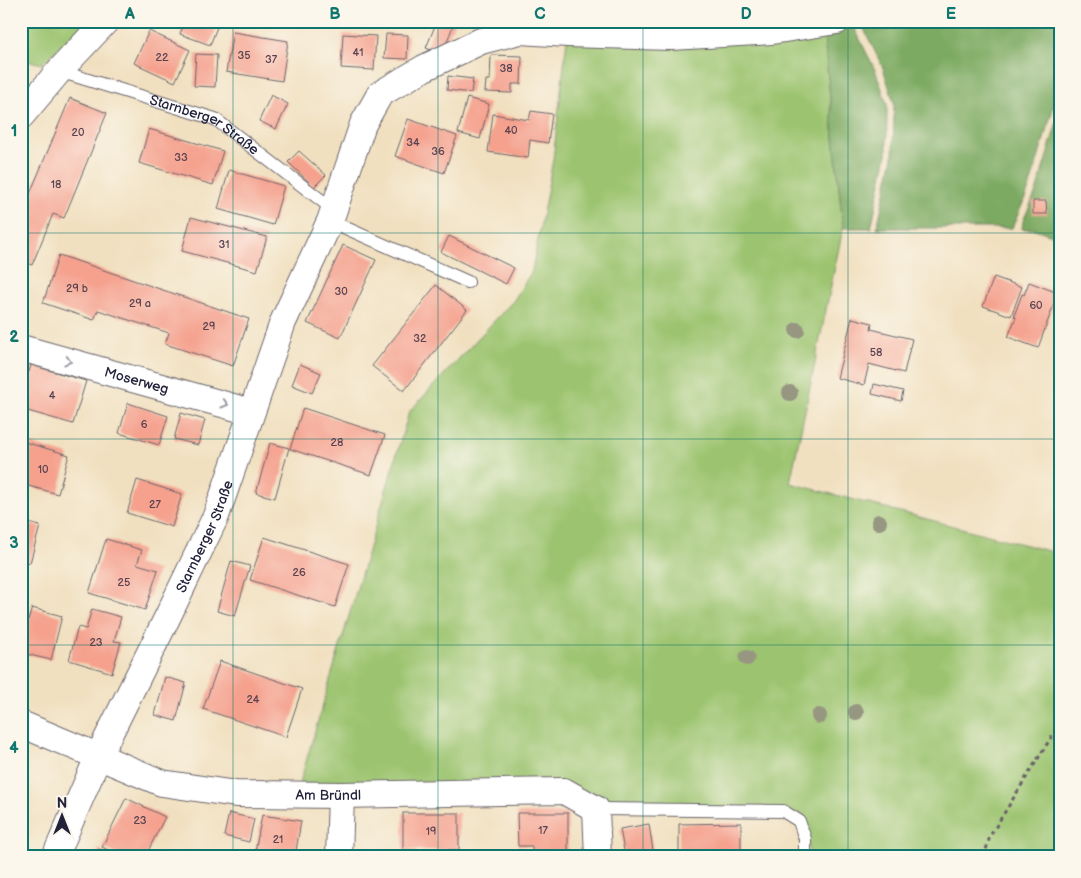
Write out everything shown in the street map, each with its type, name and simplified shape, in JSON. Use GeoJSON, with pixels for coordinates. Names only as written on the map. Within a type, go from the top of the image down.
{"type":"FeatureCollection","features":[{"type":"Feature","properties":{"kind":"street"},"geometry":{"type":"LineString","coordinates":[[21,116],[59,71],[106,21]]}},
{"type":"Feature","properties":{"kind":"street","name":"Starnberger Straße"},"geometry":{"type":"LineString","coordinates":[[55,857],[98,757],[216,516],[283,322],[332,215],[363,124],[380,94],[424,68],[480,41],[520,31],[671,37],[772,31],[837,21]]}},
{"type":"Feature","properties":{"kind":"street","name":"Moserweg"},"geometry":{"type":"LineString","coordinates":[[21,348],[251,412]]}},
{"type":"Feature","properties":{"kind":"street","name":"Am Bründl"},"geometry":{"type":"LineString","coordinates":[[21,724],[162,783],[236,794],[342,796],[564,792],[596,809]]}},
{"type":"Feature","properties":{"kind":"street"},"geometry":{"type":"LineString","coordinates":[[339,857],[342,796]]}},
{"type":"Feature","properties":{"kind":"street"},"geometry":{"type":"LineString","coordinates":[[596,809],[598,857]]}},
{"type":"Feature","properties":{"kind":"lane","name":"Starnberger Straße"},"geometry":{"type":"LineString","coordinates":[[59,71],[214,119],[332,215]]}},
{"type":"Feature","properties":{"kind":"lane"},"geometry":{"type":"LineString","coordinates":[[332,215],[468,282]]}},
{"type":"Feature","properties":{"kind":"lane"},"geometry":{"type":"LineString","coordinates":[[596,809],[782,811],[799,821],[805,839],[805,857]]}},
{"type":"Feature","properties":{"kind":"path"},"geometry":{"type":"LineString","coordinates":[[984,857],[990,836],[1060,723]]}},
{"type":"Feature","properties":{"kind":"green space"},"geometry":{"type":"Polygon","coordinates":[[[21,21],[87,21],[42,64],[21,59],[21,21]]]}},
{"type":"Feature","properties":{"kind":"green space"},"geometry":{"type":"Polygon","coordinates":[[[860,21],[1057,21],[1060,54],[1055,102],[1029,189],[1012,228],[877,228],[893,157],[894,103],[883,68],[860,21]]]}},
{"type":"Feature","properties":{"kind":"green space"},"geometry":{"type":"Polygon","coordinates":[[[852,23],[876,72],[887,104],[887,155],[871,228],[843,228],[823,27],[852,23]]]}},
{"type":"Feature","properties":{"kind":"green space"},"geometry":{"type":"Polygon","coordinates":[[[823,27],[843,228],[790,483],[1060,554],[1060,857],[810,857],[802,818],[298,789],[409,412],[514,300],[532,271],[553,160],[567,39],[823,27]]]}},
{"type":"Feature","properties":{"kind":"green space"},"geometry":{"type":"Polygon","coordinates":[[[1060,112],[1060,238],[1035,229],[1022,229],[1023,221],[1036,192],[1060,112]]]}},
{"type":"Feature","properties":{"kind":"building"},"geometry":{"type":"Polygon","coordinates":[[[185,21],[219,22],[210,45],[180,34],[185,21]]]}},
{"type":"Feature","properties":{"kind":"building"},"geometry":{"type":"Polygon","coordinates":[[[437,21],[455,21],[442,54],[426,48],[437,21]]]}},
{"type":"Feature","properties":{"kind":"building"},"geometry":{"type":"Polygon","coordinates":[[[149,31],[190,50],[175,82],[134,63],[149,31]]]}},
{"type":"Feature","properties":{"kind":"building"},"geometry":{"type":"Polygon","coordinates":[[[233,32],[288,41],[282,81],[226,72],[233,32]]]}},
{"type":"Feature","properties":{"kind":"building"},"geometry":{"type":"Polygon","coordinates":[[[343,34],[376,36],[374,70],[341,68],[343,34]]]}},
{"type":"Feature","properties":{"kind":"building"},"geometry":{"type":"Polygon","coordinates":[[[386,34],[408,35],[407,59],[384,58],[386,34]]]}},
{"type":"Feature","properties":{"kind":"building"},"geometry":{"type":"Polygon","coordinates":[[[196,54],[217,55],[215,87],[194,86],[196,54]]]}},
{"type":"Feature","properties":{"kind":"building"},"geometry":{"type":"Polygon","coordinates":[[[491,55],[522,56],[521,84],[512,84],[512,93],[485,92],[486,80],[490,80],[491,55]]]}},
{"type":"Feature","properties":{"kind":"building"},"geometry":{"type":"Polygon","coordinates":[[[448,76],[473,79],[471,93],[447,90],[448,76]]]}},
{"type":"Feature","properties":{"kind":"building"},"geometry":{"type":"Polygon","coordinates":[[[271,95],[288,104],[276,129],[259,121],[271,95]]]}},
{"type":"Feature","properties":{"kind":"building"},"geometry":{"type":"Polygon","coordinates":[[[70,98],[107,113],[64,218],[53,214],[32,265],[24,262],[21,269],[21,201],[26,203],[70,98]]]}},
{"type":"Feature","properties":{"kind":"building"},"geometry":{"type":"Polygon","coordinates":[[[467,98],[489,104],[480,139],[458,133],[467,98]]]}},
{"type":"Feature","properties":{"kind":"building"},"geometry":{"type":"Polygon","coordinates":[[[531,111],[552,114],[548,143],[530,140],[528,158],[488,152],[493,114],[529,120],[531,111]]]}},
{"type":"Feature","properties":{"kind":"building"},"geometry":{"type":"Polygon","coordinates":[[[408,119],[457,136],[444,173],[395,156],[408,119]]]}},
{"type":"Feature","properties":{"kind":"building"},"geometry":{"type":"Polygon","coordinates":[[[149,129],[223,151],[213,185],[139,163],[149,129]]]}},
{"type":"Feature","properties":{"kind":"building"},"geometry":{"type":"Polygon","coordinates":[[[299,151],[326,175],[314,187],[288,162],[299,151]]]}},
{"type":"Feature","properties":{"kind":"building"},"geometry":{"type":"Polygon","coordinates":[[[229,170],[284,186],[273,225],[218,209],[229,170]]]}},
{"type":"Feature","properties":{"kind":"building"},"geometry":{"type":"Polygon","coordinates":[[[1033,201],[1046,201],[1047,214],[1033,214],[1033,201]]]}},
{"type":"Feature","properties":{"kind":"building"},"geometry":{"type":"Polygon","coordinates":[[[191,217],[267,237],[257,271],[182,251],[191,217]]]}},
{"type":"Feature","properties":{"kind":"building"},"geometry":{"type":"Polygon","coordinates":[[[449,236],[514,268],[506,284],[441,252],[449,236]]]}},
{"type":"Feature","properties":{"kind":"building"},"geometry":{"type":"Polygon","coordinates":[[[343,245],[376,260],[340,338],[307,323],[343,245]]]}},
{"type":"Feature","properties":{"kind":"building"},"geometry":{"type":"Polygon","coordinates":[[[59,255],[249,319],[233,366],[165,344],[169,333],[98,310],[94,320],[43,303],[59,255]]]}},
{"type":"Feature","properties":{"kind":"building"},"geometry":{"type":"Polygon","coordinates":[[[994,277],[1022,287],[1011,316],[983,306],[994,277]]]}},
{"type":"Feature","properties":{"kind":"building"},"geometry":{"type":"Polygon","coordinates":[[[1029,282],[1058,293],[1038,348],[1008,337],[1022,294],[1024,295],[1029,282]]]}},
{"type":"Feature","properties":{"kind":"building"},"geometry":{"type":"Polygon","coordinates":[[[436,285],[467,310],[404,391],[372,366],[436,285]]]}},
{"type":"Feature","properties":{"kind":"building"},"geometry":{"type":"Polygon","coordinates":[[[852,318],[872,323],[871,329],[912,339],[904,373],[869,364],[864,385],[837,378],[852,318]]]}},
{"type":"Feature","properties":{"kind":"building"},"geometry":{"type":"Polygon","coordinates":[[[300,364],[321,373],[312,393],[292,385],[300,364]]]}},
{"type":"Feature","properties":{"kind":"building"},"geometry":{"type":"Polygon","coordinates":[[[31,365],[86,381],[73,424],[21,409],[21,370],[29,372],[31,365]]]}},
{"type":"Feature","properties":{"kind":"building"},"geometry":{"type":"Polygon","coordinates":[[[874,384],[903,391],[901,401],[872,394],[874,384]]]}},
{"type":"Feature","properties":{"kind":"building"},"geometry":{"type":"Polygon","coordinates":[[[128,403],[168,416],[159,445],[119,433],[128,403]]]}},
{"type":"Feature","properties":{"kind":"building"},"geometry":{"type":"Polygon","coordinates":[[[303,408],[385,435],[371,475],[290,449],[303,408]]]}},
{"type":"Feature","properties":{"kind":"building"},"geometry":{"type":"Polygon","coordinates":[[[181,413],[205,420],[198,445],[174,439],[181,413]]]}},
{"type":"Feature","properties":{"kind":"building"},"geometry":{"type":"Polygon","coordinates":[[[21,441],[69,455],[58,494],[21,484],[21,441]]]}},
{"type":"Feature","properties":{"kind":"building"},"geometry":{"type":"Polygon","coordinates":[[[270,443],[289,448],[275,498],[256,493],[270,443]]]}},
{"type":"Feature","properties":{"kind":"building"},"geometry":{"type":"Polygon","coordinates":[[[137,480],[182,494],[172,527],[127,513],[137,480]]]}},
{"type":"Feature","properties":{"kind":"building"},"geometry":{"type":"Polygon","coordinates":[[[21,521],[40,526],[30,563],[21,560],[21,521]]]}},
{"type":"Feature","properties":{"kind":"building"},"geometry":{"type":"Polygon","coordinates":[[[264,537],[349,564],[335,607],[250,580],[264,537]]]}},
{"type":"Feature","properties":{"kind":"building"},"geometry":{"type":"Polygon","coordinates":[[[106,539],[142,550],[137,564],[158,570],[145,610],[89,593],[106,539]]]}},
{"type":"Feature","properties":{"kind":"building"},"geometry":{"type":"Polygon","coordinates":[[[231,561],[250,566],[235,616],[217,611],[231,561]]]}},
{"type":"Feature","properties":{"kind":"building"},"geometry":{"type":"Polygon","coordinates":[[[32,608],[62,616],[51,660],[21,653],[21,618],[28,620],[32,608]]]}},
{"type":"Feature","properties":{"kind":"building"},"geometry":{"type":"Polygon","coordinates":[[[92,609],[121,617],[114,641],[121,642],[112,673],[69,660],[78,627],[86,629],[92,609]]]}},
{"type":"Feature","properties":{"kind":"building"},"geometry":{"type":"Polygon","coordinates":[[[220,661],[302,689],[286,737],[203,709],[220,661]]]}},
{"type":"Feature","properties":{"kind":"building"},"geometry":{"type":"Polygon","coordinates":[[[165,677],[186,683],[176,721],[155,715],[165,677]]]}},
{"type":"Feature","properties":{"kind":"building"},"geometry":{"type":"Polygon","coordinates":[[[126,798],[165,817],[145,857],[122,857],[102,847],[126,798]]]}},
{"type":"Feature","properties":{"kind":"building"},"geometry":{"type":"Polygon","coordinates":[[[229,813],[254,819],[249,842],[224,836],[229,813]]]}},
{"type":"Feature","properties":{"kind":"building"},"geometry":{"type":"Polygon","coordinates":[[[403,813],[459,813],[459,850],[403,850],[403,813]]]}},
{"type":"Feature","properties":{"kind":"building"},"geometry":{"type":"Polygon","coordinates":[[[517,813],[568,813],[568,854],[532,855],[532,846],[518,846],[517,813]]]}},
{"type":"Feature","properties":{"kind":"building"},"geometry":{"type":"Polygon","coordinates":[[[262,815],[301,821],[295,857],[254,857],[262,815]]]}},
{"type":"Feature","properties":{"kind":"building"},"geometry":{"type":"Polygon","coordinates":[[[741,823],[741,857],[679,857],[679,824],[741,823]]]}},
{"type":"Feature","properties":{"kind":"building"},"geometry":{"type":"Polygon","coordinates":[[[649,824],[653,851],[625,856],[620,829],[649,824]]]}},
{"type":"Feature","properties":{"kind":"building"},"geometry":{"type":"Polygon","coordinates":[[[99,849],[114,857],[95,857],[99,849]]]}}]}
